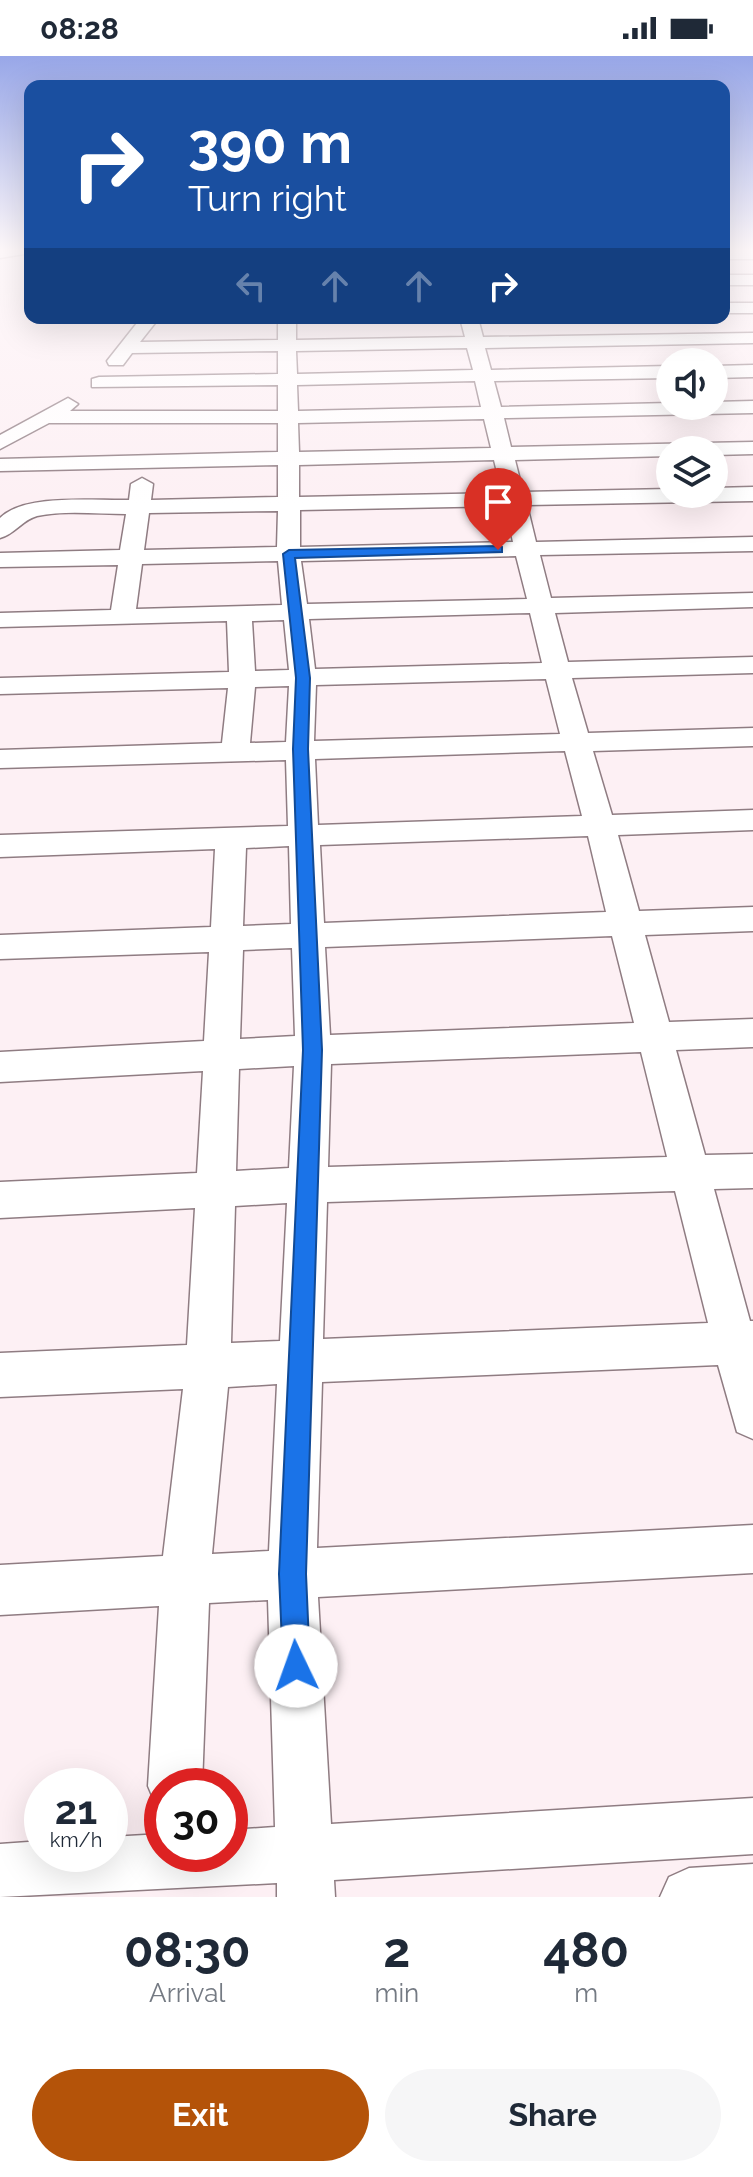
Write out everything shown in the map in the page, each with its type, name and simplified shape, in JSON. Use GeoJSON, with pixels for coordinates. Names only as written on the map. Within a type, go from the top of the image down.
{"type":"FeatureCollection","features":[{"type":"Feature","properties":{"kind":"street"},"geometry":{"type":"LineString","coordinates":[[0,465],[56,436],[138,333]]}},
{"type":"Feature","properties":{"kind":"street"},"geometry":{"type":"LineString","coordinates":[[287,333],[289,554],[303,678],[300,749],[313,1050],[292,1574],[305,1874]]}},
{"type":"Feature","properties":{"kind":"street"},"geometry":{"type":"LineString","coordinates":[[126,348],[287,346],[438,333]]}},
{"type":"Feature","properties":{"kind":"street"},"geometry":{"type":"LineString","coordinates":[[473,333],[652,1037],[690,1174],[744,1343],[753,1416]]}},
{"type":"Feature","properties":{"kind":"street"},"geometry":{"type":"LineString","coordinates":[[539,333],[678,339],[753,338]]}},
{"type":"Feature","properties":{"kind":"street"},"geometry":{"type":"LineString","coordinates":[[675,333],[678,339]]}},
{"type":"Feature","properties":{"kind":"street"},"geometry":{"type":"LineString","coordinates":[[718,339],[745,371]]}},
{"type":"Feature","properties":{"kind":"street"},"geometry":{"type":"LineString","coordinates":[[99,383],[656,372]]}},
{"type":"Feature","properties":{"kind":"street"},"geometry":{"type":"LineString","coordinates":[[122,617],[145,462],[162,382]]}},
{"type":"Feature","properties":{"kind":"street"},"geometry":{"type":"LineString","coordinates":[[728,408],[753,407]]}},
{"type":"Feature","properties":{"kind":"street"},"geometry":{"type":"LineString","coordinates":[[0,443],[154,419],[656,408]]}},
{"type":"Feature","properties":{"kind":"street"},"geometry":{"type":"LineString","coordinates":[[727,420],[747,448],[753,471]]}},
{"type":"Feature","properties":{"kind":"street"},"geometry":{"type":"LineString","coordinates":[[56,436],[145,462],[747,448]]}},
{"type":"Feature","properties":{"kind":"street"},"geometry":{"type":"LineString","coordinates":[[0,531],[14,517],[36,509],[288,501],[753,494]]}},
{"type":"Feature","properties":{"kind":"street"},"geometry":{"type":"LineString","coordinates":[[0,560],[753,544]]}},
{"type":"Feature","properties":{"kind":"street"},"geometry":{"type":"LineString","coordinates":[[0,620],[753,600]]}},
{"type":"Feature","properties":{"kind":"street"},"geometry":{"type":"LineString","coordinates":[[235,753],[242,678],[239,613]]}},
{"type":"Feature","properties":{"kind":"street"},"geometry":{"type":"LineString","coordinates":[[0,686],[753,665]]}},
{"type":"Feature","properties":{"kind":"street"},"geometry":{"type":"LineString","coordinates":[[0,759],[753,737]]}},
{"type":"Feature","properties":{"kind":"street"},"geometry":{"type":"LineString","coordinates":[[0,846],[753,820]]}},
{"type":"Feature","properties":{"kind":"street"},"geometry":{"type":"LineString","coordinates":[[176,1768],[185,1580],[208,1365],[224,1055],[231,837]]}},
{"type":"Feature","properties":{"kind":"street"},"geometry":{"type":"LineString","coordinates":[[0,947],[753,919]]}},
{"type":"Feature","properties":{"kind":"street"},"geometry":{"type":"LineString","coordinates":[[0,1067],[313,1050],[753,1033]]}},
{"type":"Feature","properties":{"kind":"street"},"geometry":{"type":"LineString","coordinates":[[0,1200],[307,1185],[753,1171]]}},
{"type":"Feature","properties":{"kind":"street"},"geometry":{"type":"LineString","coordinates":[[0,1375],[302,1359],[744,1343]]}},
{"type":"Feature","properties":{"kind":"street"},"geometry":{"type":"LineString","coordinates":[[0,1590],[753,1549]]}},
{"type":"Feature","properties":{"kind":"street"},"geometry":{"type":"LineString","coordinates":[[248,1867],[305,1874],[753,1826]]}},
{"type":"Feature","properties":{"kind":"street"},"geometry":{"type":"LineString","coordinates":[[0,1872],[144,1859]]}},
{"type":"Feature","properties":{"kind":"street"},"geometry":{"type":"LineString","coordinates":[[689,1897],[753,1893]]}},
{"type":"Feature","properties":{"kind":"route"},"geometry":{"type":"LineString","coordinates":[[296,1666],[292,1574],[313,1050],[300,749],[303,678],[289,554],[498,550]]}}]}
